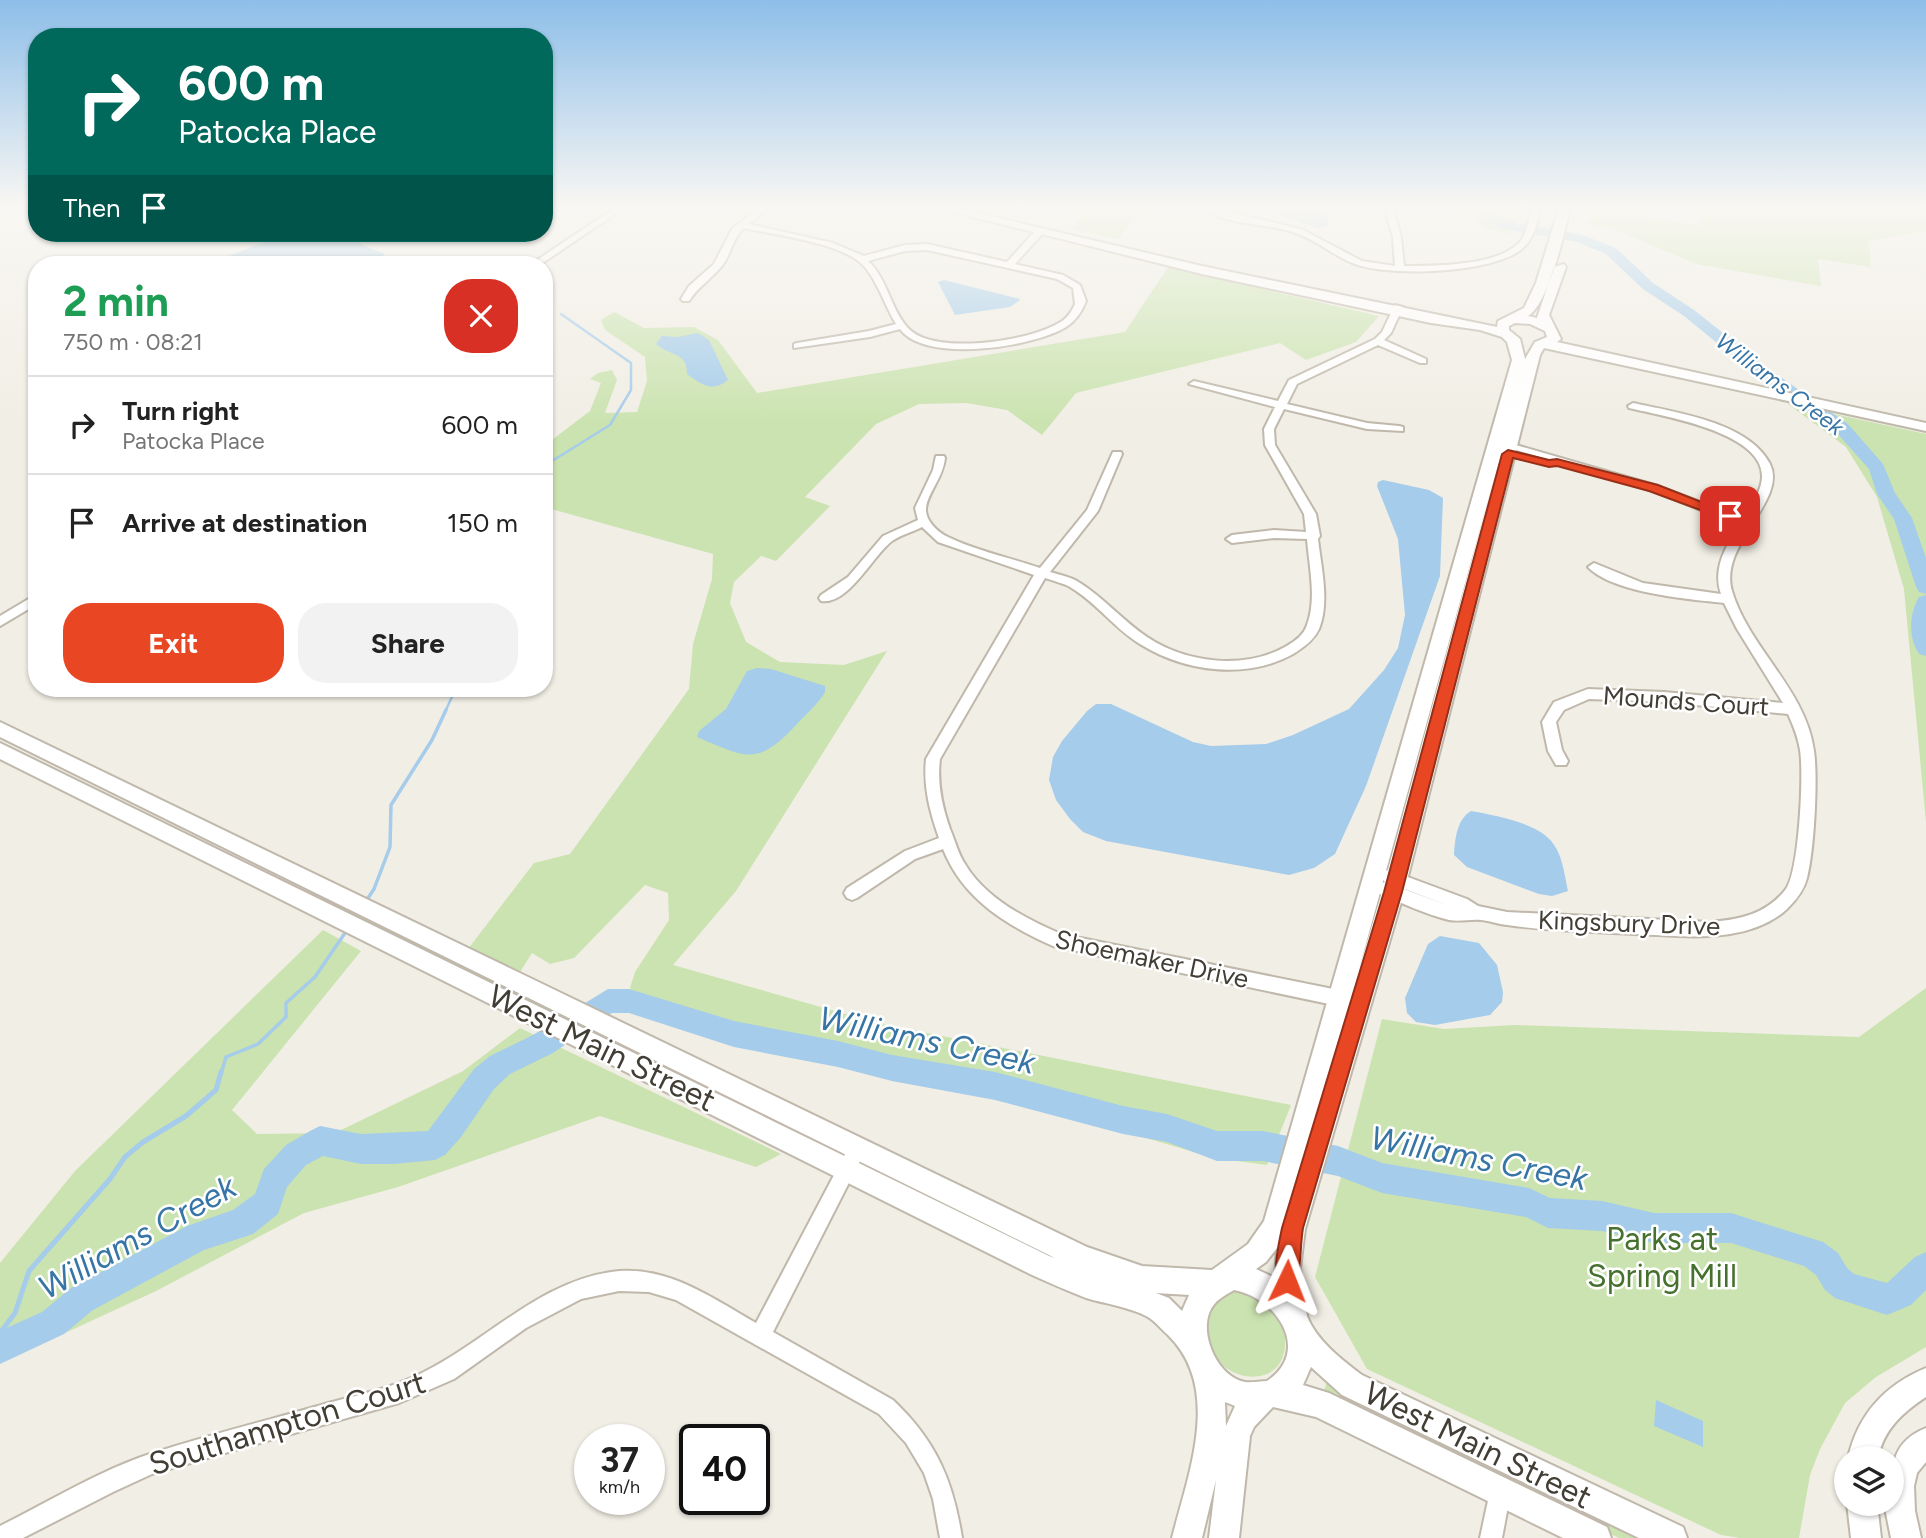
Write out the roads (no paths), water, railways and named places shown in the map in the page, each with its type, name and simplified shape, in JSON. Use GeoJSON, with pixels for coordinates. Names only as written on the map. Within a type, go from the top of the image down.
{"type":"FeatureCollection","features":[{"type":"Feature","properties":{"kind":"street"},"geometry":{"type":"LineString","coordinates":[[686,299],[692,288],[701,280]]}},
{"type":"Feature","properties":{"kind":"street"},"geometry":{"type":"LineString","coordinates":[[876,280],[902,326],[916,338],[928,343],[972,346],[1053,331],[1080,306],[1080,295],[1070,282],[1063,280]]}},
{"type":"Feature","properties":{"kind":"street"},"geometry":{"type":"LineString","coordinates":[[1255,280],[1482,326],[1510,329],[1926,420]]}},
{"type":"Feature","properties":{"kind":"street"},"geometry":{"type":"LineString","coordinates":[[1510,329],[1529,310],[1543,280]]}},
{"type":"Feature","properties":{"kind":"street"},"geometry":{"type":"LineString","coordinates":[[1224,1538],[1236,1436],[1244,1417],[1267,1394],[1282,1388],[1294,1373],[1300,1353],[1287,1261],[1297,1182],[1314,1122],[1340,998],[1373,877],[1503,448],[1533,355],[1547,337],[1543,315],[1552,280]]}},
{"type":"Feature","properties":{"kind":"street"},"geometry":{"type":"LineString","coordinates":[[940,458],[937,475],[921,499],[920,512],[924,523],[951,544],[1074,584],[1144,641],[1195,662],[1245,665],[1272,659],[1292,649],[1313,628],[1318,602],[1310,514],[1270,445],[1268,436],[1280,405],[1293,382],[1300,376],[1378,341],[1397,309]]}},
{"type":"Feature","properties":{"kind":"street"},"geometry":{"type":"LineString","coordinates":[[1510,329],[1532,320],[1547,337],[1784,396],[1926,427]]}},
{"type":"Feature","properties":{"kind":"street"},"geometry":{"type":"LineString","coordinates":[[797,346],[902,326]]}},
{"type":"Feature","properties":{"kind":"street"},"geometry":{"type":"LineString","coordinates":[[1314,1122],[1362,1002],[1395,886],[1503,448],[1519,360],[1510,329]]}},
{"type":"Feature","properties":{"kind":"street"},"geometry":{"type":"LineString","coordinates":[[1378,341],[1423,361]]}},
{"type":"Feature","properties":{"kind":"street"},"geometry":{"type":"LineString","coordinates":[[1194,384],[1367,426],[1399,429]]}},
{"type":"Feature","properties":{"kind":"street","name":"Kingsbury Drive"},"geometry":{"type":"LineString","coordinates":[[1373,877],[1460,915],[1475,913],[1508,919],[1699,930],[1749,923],[1778,908],[1794,889],[1802,865],[1808,752],[1791,709],[1729,599],[1723,582],[1724,562],[1769,478],[1766,467],[1755,452],[1733,436],[1707,424],[1633,407]]}},
{"type":"Feature","properties":{"kind":"street"},"geometry":{"type":"LineString","coordinates":[[1503,448],[1549,464],[1557,462],[1654,488],[1746,523]]}},
{"type":"Feature","properties":{"kind":"street","name":"Shoemaker Drive"},"geometry":{"type":"LineString","coordinates":[[1117,454],[1092,511],[1043,573],[1013,618],[933,759],[930,775],[932,790],[957,865],[971,885],[1041,934],[1059,941],[1362,1002]]}},
{"type":"Feature","properties":{"kind":"street"},"geometry":{"type":"LineString","coordinates":[[825,598],[852,580],[887,539],[924,523]]}},
{"type":"Feature","properties":{"kind":"street"},"geometry":{"type":"LineString","coordinates":[[1232,539],[1275,534],[1314,536]]}},
{"type":"Feature","properties":{"kind":"street"},"geometry":{"type":"LineString","coordinates":[[1594,568],[1613,579],[1642,588],[1669,594],[1729,599]]}},
{"type":"Feature","properties":{"kind":"street"},"geometry":{"type":"LineString","coordinates":[[0,622],[28,604]]}},
{"type":"Feature","properties":{"kind":"street","name":"Mounds Court"},"geometry":{"type":"LineString","coordinates":[[1561,761],[1555,751],[1549,722],[1559,706],[1579,696],[1603,694],[1664,697],[1791,709]]}},
{"type":"Feature","properties":{"kind":"street","name":"West Main Street"},"geometry":{"type":"LineString","coordinates":[[1,735],[340,908],[852,1158],[1104,1267],[1157,1281],[1217,1282]]}},
{"type":"Feature","properties":{"kind":"street"},"geometry":{"type":"LineString","coordinates":[[852,893],[910,855],[948,841]]}},
{"type":"Feature","properties":{"kind":"street"},"geometry":{"type":"LineString","coordinates":[[760,1336],[852,1158]]}},
{"type":"Feature","properties":{"kind":"street","name":"West Main Street"},"geometry":{"type":"LineString","coordinates":[[852,1158],[1072,1280],[1151,1304],[1174,1321],[1201,1359]]}},
{"type":"Feature","properties":{"kind":"street"},"geometry":{"type":"LineString","coordinates":[[1187,1538],[1211,1441],[1212,1409],[1192,1330],[1194,1311],[1202,1295],[1266,1243],[1297,1182]]}},
{"type":"Feature","properties":{"kind":"street"},"geometry":{"type":"LineString","coordinates":[[1217,1282],[1247,1278],[1261,1282],[1285,1302],[1297,1324]]}},
{"type":"Feature","properties":{"kind":"street","name":"Southampton Court"},"geometry":{"type":"LineString","coordinates":[[0,1538],[105,1484],[151,1464],[399,1393],[447,1372],[520,1321],[578,1290],[619,1281],[649,1282],[680,1291],[886,1407],[909,1428],[928,1455],[947,1504],[951,1538]]}},
{"type":"Feature","properties":{"kind":"street","name":"West Main Street"},"geometry":{"type":"LineString","coordinates":[[1297,1324],[1328,1366],[1352,1385],[1672,1538]]}},
{"type":"Feature","properties":{"kind":"street"},"geometry":{"type":"LineString","coordinates":[[1201,1359],[1226,1388],[1238,1393],[1267,1394]]}},
{"type":"Feature","properties":{"kind":"street"},"geometry":{"type":"LineString","coordinates":[[1867,1446],[1871,1431],[1880,1418],[1903,1395],[1926,1382]]}},
{"type":"Feature","properties":{"kind":"street","name":"West Main Street"},"geometry":{"type":"LineString","coordinates":[[1267,1394],[1319,1403],[1596,1538]]}},
{"type":"Feature","properties":{"kind":"street"},"geometry":{"type":"LineString","coordinates":[[1906,1538],[1900,1512],[1899,1480],[1905,1463],[1926,1442]]}},
{"type":"Feature","properties":{"kind":"street"},"geometry":{"type":"LineString","coordinates":[[1491,1538],[1500,1490]]}},
{"type":"Feature","properties":{"kind":"street"},"geometry":{"type":"LineString","coordinates":[[1864,1516],[1866,1538]]}},
{"type":"Feature","properties":{"kind":"water"},"geometry":{"type":"Polygon","coordinates":[[[944,280],[1020,300],[1010,307],[955,315],[938,282],[944,280]]]}},
{"type":"Feature","properties":{"kind":"water"},"geometry":{"type":"Polygon","coordinates":[[[698,333],[709,340],[728,380],[722,384],[707,386],[697,381],[687,374],[681,358],[656,344],[662,336],[678,337],[698,333]]]}},
{"type":"Feature","properties":{"kind":"water"},"geometry":{"type":"Polygon","coordinates":[[[1383,480],[1429,490],[1443,498],[1440,576],[1366,786],[1335,854],[1314,868],[1289,875],[1106,841],[1083,832],[1056,800],[1049,780],[1053,757],[1062,741],[1096,704],[1111,704],[1193,742],[1211,746],[1266,744],[1293,735],[1349,709],[1384,670],[1398,648],[1405,615],[1398,539],[1377,486],[1378,482],[1383,480]]]}},
{"type":"Feature","properties":{"kind":"water"},"geometry":{"type":"Polygon","coordinates":[[[757,668],[771,669],[825,686],[825,692],[783,738],[761,753],[728,750],[697,737],[699,731],[726,709],[747,671],[757,668]]]}},
{"type":"Feature","properties":{"kind":"water"},"geometry":{"type":"Polygon","coordinates":[[[1471,811],[1518,822],[1550,839],[1564,869],[1568,891],[1552,896],[1539,894],[1467,867],[1454,855],[1460,824],[1471,811]]]}},
{"type":"Feature","properties":{"kind":"water"},"geometry":{"type":"Polygon","coordinates":[[[1440,936],[1479,943],[1497,965],[1503,992],[1502,1002],[1490,1015],[1435,1025],[1416,1022],[1407,1013],[1405,998],[1428,944],[1440,936]]]}},
{"type":"Feature","properties":{"kind":"water"},"geometry":{"type":"Polygon","coordinates":[[[1656,1400],[1703,1421],[1703,1447],[1654,1426],[1656,1400]]]}},
{"type":"Feature","properties":{"kind":"waterway","name":"Williams Creek"},"geometry":{"type":"LineString","coordinates":[[1641,280],[1842,428],[1877,468],[1886,494],[1903,518],[1926,587]]}},
{"type":"Feature","properties":{"kind":"waterway"},"geometry":{"type":"LineString","coordinates":[[553,460],[610,425],[631,390],[631,363],[561,314]]}},
{"type":"Feature","properties":{"kind":"waterway","name":"Williams Creek"},"geometry":{"type":"LineString","coordinates":[[1926,602],[1920,616],[1926,649]]}},
{"type":"Feature","properties":{"kind":"waterway"},"geometry":{"type":"LineString","coordinates":[[445,712],[452,697]]}},
{"type":"Feature","properties":{"kind":"waterway"},"geometry":{"type":"LineString","coordinates":[[366,901],[374,889],[390,847],[391,805],[432,740],[446,710]]}},
{"type":"Feature","properties":{"kind":"waterway"},"geometry":{"type":"LineString","coordinates":[[221,1074],[226,1057],[258,1044],[286,1017],[286,1003],[315,977],[347,930]]}},
{"type":"Feature","properties":{"kind":"waterway","name":"Williams Creek"},"geometry":{"type":"LineString","coordinates":[[0,1348],[53,1323],[82,1299],[198,1237],[242,1223],[267,1203],[274,1179],[296,1155],[320,1141],[361,1149],[435,1145],[451,1127],[484,1079],[500,1065],[543,1044],[608,1001],[629,1001],[734,1034],[838,1054],[892,1068],[995,1086],[1123,1120],[1167,1128],[1217,1146],[1263,1146],[1338,1161],[1382,1178],[1529,1203],[1548,1213],[1602,1216],[1654,1228],[1731,1228],[1812,1253],[1827,1264],[1836,1279],[1846,1287],[1887,1299],[1900,1294],[1926,1268]]}},
{"type":"Feature","properties":{"kind":"waterway"},"geometry":{"type":"LineString","coordinates":[[0,1333],[15,1313],[29,1271],[110,1179],[125,1157],[143,1142],[186,1116],[216,1090],[221,1072]]}},
{"type":"Feature","properties":{"kind":"park label","name":"Parks at Spring Mill"},"geometry":{"type":"Point","coordinates":[1662,1258]}}]}
